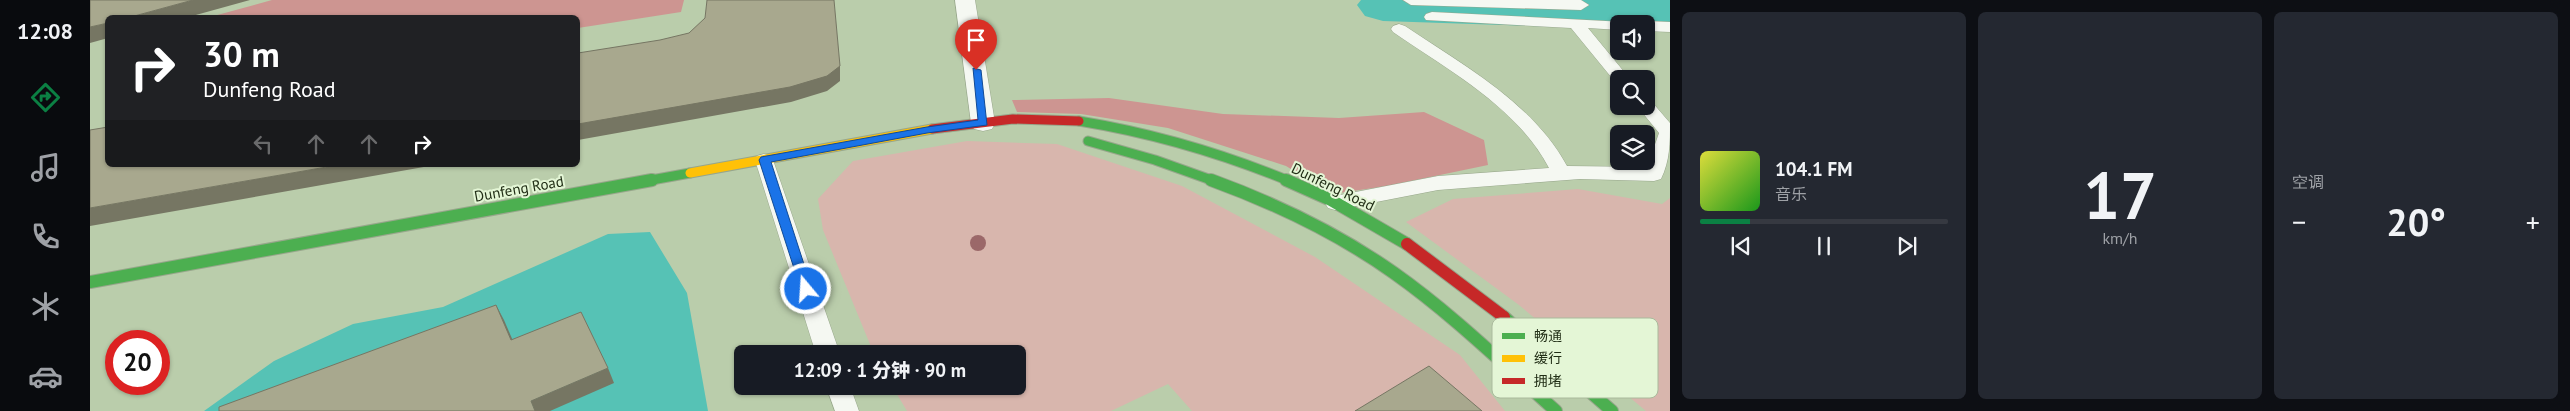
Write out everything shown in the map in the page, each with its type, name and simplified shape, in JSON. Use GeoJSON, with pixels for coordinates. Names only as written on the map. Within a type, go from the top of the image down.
{"type":"FeatureCollection","features":[{"type":"Feature","properties":{"kind":"street"},"geometry":{"type":"LineString","coordinates":[[965,0],[983,123]]}},
{"type":"Feature","properties":{"kind":"street","name":"Dunfeng Road"},"geometry":{"type":"LineString","coordinates":[[90,282],[927,130],[1042,118],[1147,134],[1236,159],[1308,189],[1375,225],[1427,258],[1477,294],[1505,318]]}},
{"type":"Feature","properties":{"kind":"street","name":"Dunfeng Road"},"geometry":{"type":"LineString","coordinates":[[983,123],[1039,131]]}},
{"type":"Feature","properties":{"kind":"street"},"geometry":{"type":"LineString","coordinates":[[1075,138],[1127,150],[1199,173],[1270,202],[1339,239],[1403,278],[1492,354]]}},
{"type":"Feature","properties":{"kind":"street"},"geometry":{"type":"LineString","coordinates":[[1541,398],[1556,411]]}},
{"type":"Feature","properties":{"kind":"street","name":"Dunfeng Road"},"geometry":{"type":"LineString","coordinates":[[1597,398],[1612,411]]}},
{"type":"Feature","properties":{"kind":"lane"},"geometry":{"type":"LineString","coordinates":[[1411,0],[1581,5],[1576,0]]}},
{"type":"Feature","properties":{"kind":"lane"},"geometry":{"type":"LineString","coordinates":[[1432,17],[1610,25]]}},
{"type":"Feature","properties":{"kind":"lane"},"geometry":{"type":"LineString","coordinates":[[1575,23],[1614,70]]}},
{"type":"Feature","properties":{"kind":"lane"},"geometry":{"type":"LineString","coordinates":[[1655,26],[1670,27]]}},
{"type":"Feature","properties":{"kind":"lane"},"geometry":{"type":"LineString","coordinates":[[1399,29],[1449,63],[1499,101],[1543,141],[1562,174]]}},
{"type":"Feature","properties":{"kind":"lane"},"geometry":{"type":"LineString","coordinates":[[1335,203],[1438,184],[1562,174],[1654,174],[1668,132],[1654,115]]}},
{"type":"Feature","properties":{"kind":"lane"},"geometry":{"type":"LineString","coordinates":[[764,160],[825,345]]}},
{"type":"Feature","properties":{"kind":"lane"},"geometry":{"type":"LineString","coordinates":[[841,395],[847,411]]}},
{"type":"Feature","properties":{"kind":"shaded area"},"geometry":{"type":"Polygon","coordinates":[[[272,0],[684,0],[681,12],[580,28],[580,15],[217,15],[272,0]]]}},
{"type":"Feature","properties":{"kind":"shaded area"},"geometry":{"type":"Polygon","coordinates":[[[1109,98],[1223,114],[1339,118],[1424,112],[1484,140],[1488,165],[1387,186],[1332,194],[1286,166],[1168,128],[1081,114],[1017,112],[1012,100],[1109,98]]]}},
{"type":"Feature","properties":{"kind":"shaded area"},"geometry":{"type":"Polygon","coordinates":[[[967,141],[1057,144],[1182,186],[1315,257],[1460,355],[1492,395],[1492,398],[1495,398],[1505,411],[1192,411],[1168,384],[1111,411],[907,411],[897,395],[1026,395],[1026,345],[870,345],[823,230],[818,199],[853,161],[967,141]]]}},
{"type":"Feature","properties":{"kind":"shaded area"},"geometry":{"type":"Polygon","coordinates":[[[1578,189],[1662,204],[1670,198],[1670,411],[1646,411],[1630,398],[1658,398],[1658,318],[1535,318],[1406,222],[1453,199],[1578,189]]]}},
{"type":"Feature","properties":{"kind":"water"},"geometry":{"type":"Polygon","coordinates":[[[650,232],[687,293],[708,411],[204,411],[274,361],[353,324],[443,307],[608,234],[650,232]]]}},
{"type":"Feature","properties":{"kind":"building"},"geometry":{"type":"Polygon","coordinates":[[[90,0],[193,0],[138,15],[105,15],[105,24],[90,27],[90,0]]]}},
{"type":"Feature","properties":{"kind":"building"},"geometry":{"type":"Polygon","coordinates":[[[707,0],[834,0],[840,66],[827,76],[790,87],[580,124],[580,53],[660,40],[689,33],[705,18],[707,0]]]}},
{"type":"Feature","properties":{"kind":"building"},"geometry":{"type":"Polygon","coordinates":[[[105,128],[105,167],[326,167],[90,208],[90,130],[105,128]]]}},
{"type":"Feature","properties":{"kind":"building"},"geometry":{"type":"Polygon","coordinates":[[[496,305],[511,340],[581,312],[608,368],[531,401],[535,411],[219,411],[219,407],[496,305]]]}},
{"type":"Feature","properties":{"kind":"building"},"geometry":{"type":"Polygon","coordinates":[[[1429,366],[1482,411],[1355,411],[1429,366]]]}},
{"type":"Feature","properties":{"kind":"waterway"},"geometry":{"type":"LineString","coordinates":[[1380,0],[1383,5]]}},
{"type":"Feature","properties":{"kind":"waterway"},"geometry":{"type":"LineString","coordinates":[[1383,5],[1670,15]]}},
{"type":"Feature","properties":{"kind":"traffic: fast"},"geometry":{"type":"LineString","coordinates":[[1079,121],[1165,138],[1249,165],[1331,200],[1407,244]]}},
{"type":"Feature","properties":{"kind":"traffic: fast"},"geometry":{"type":"LineString","coordinates":[[1088,141],[1155,160],[1221,183],[1316,227],[1392,272],[1439,308],[1492,354]]}},
{"type":"Feature","properties":{"kind":"traffic: fast"},"geometry":{"type":"LineString","coordinates":[[90,282],[690,173]]}},
{"type":"Feature","properties":{"kind":"traffic: fast"},"geometry":{"type":"LineString","coordinates":[[1541,398],[1556,411]]}},
{"type":"Feature","properties":{"kind":"traffic: fast"},"geometry":{"type":"LineString","coordinates":[[1597,398],[1612,411]]}},
{"type":"Feature","properties":{"kind":"traffic: slow"},"geometry":{"type":"LineString","coordinates":[[690,173],[932,129]]}},
{"type":"Feature","properties":{"kind":"traffic: jam"},"geometry":{"type":"LineString","coordinates":[[932,129],[1013,119],[1079,121]]}},
{"type":"Feature","properties":{"kind":"traffic: jam"},"geometry":{"type":"LineString","coordinates":[[1407,244],[1451,275],[1504,317]]}},
{"type":"Feature","properties":{"kind":"route"},"geometry":{"type":"LineString","coordinates":[[806,289],[764,160],[927,130],[983,123],[976,70]]}}]}
